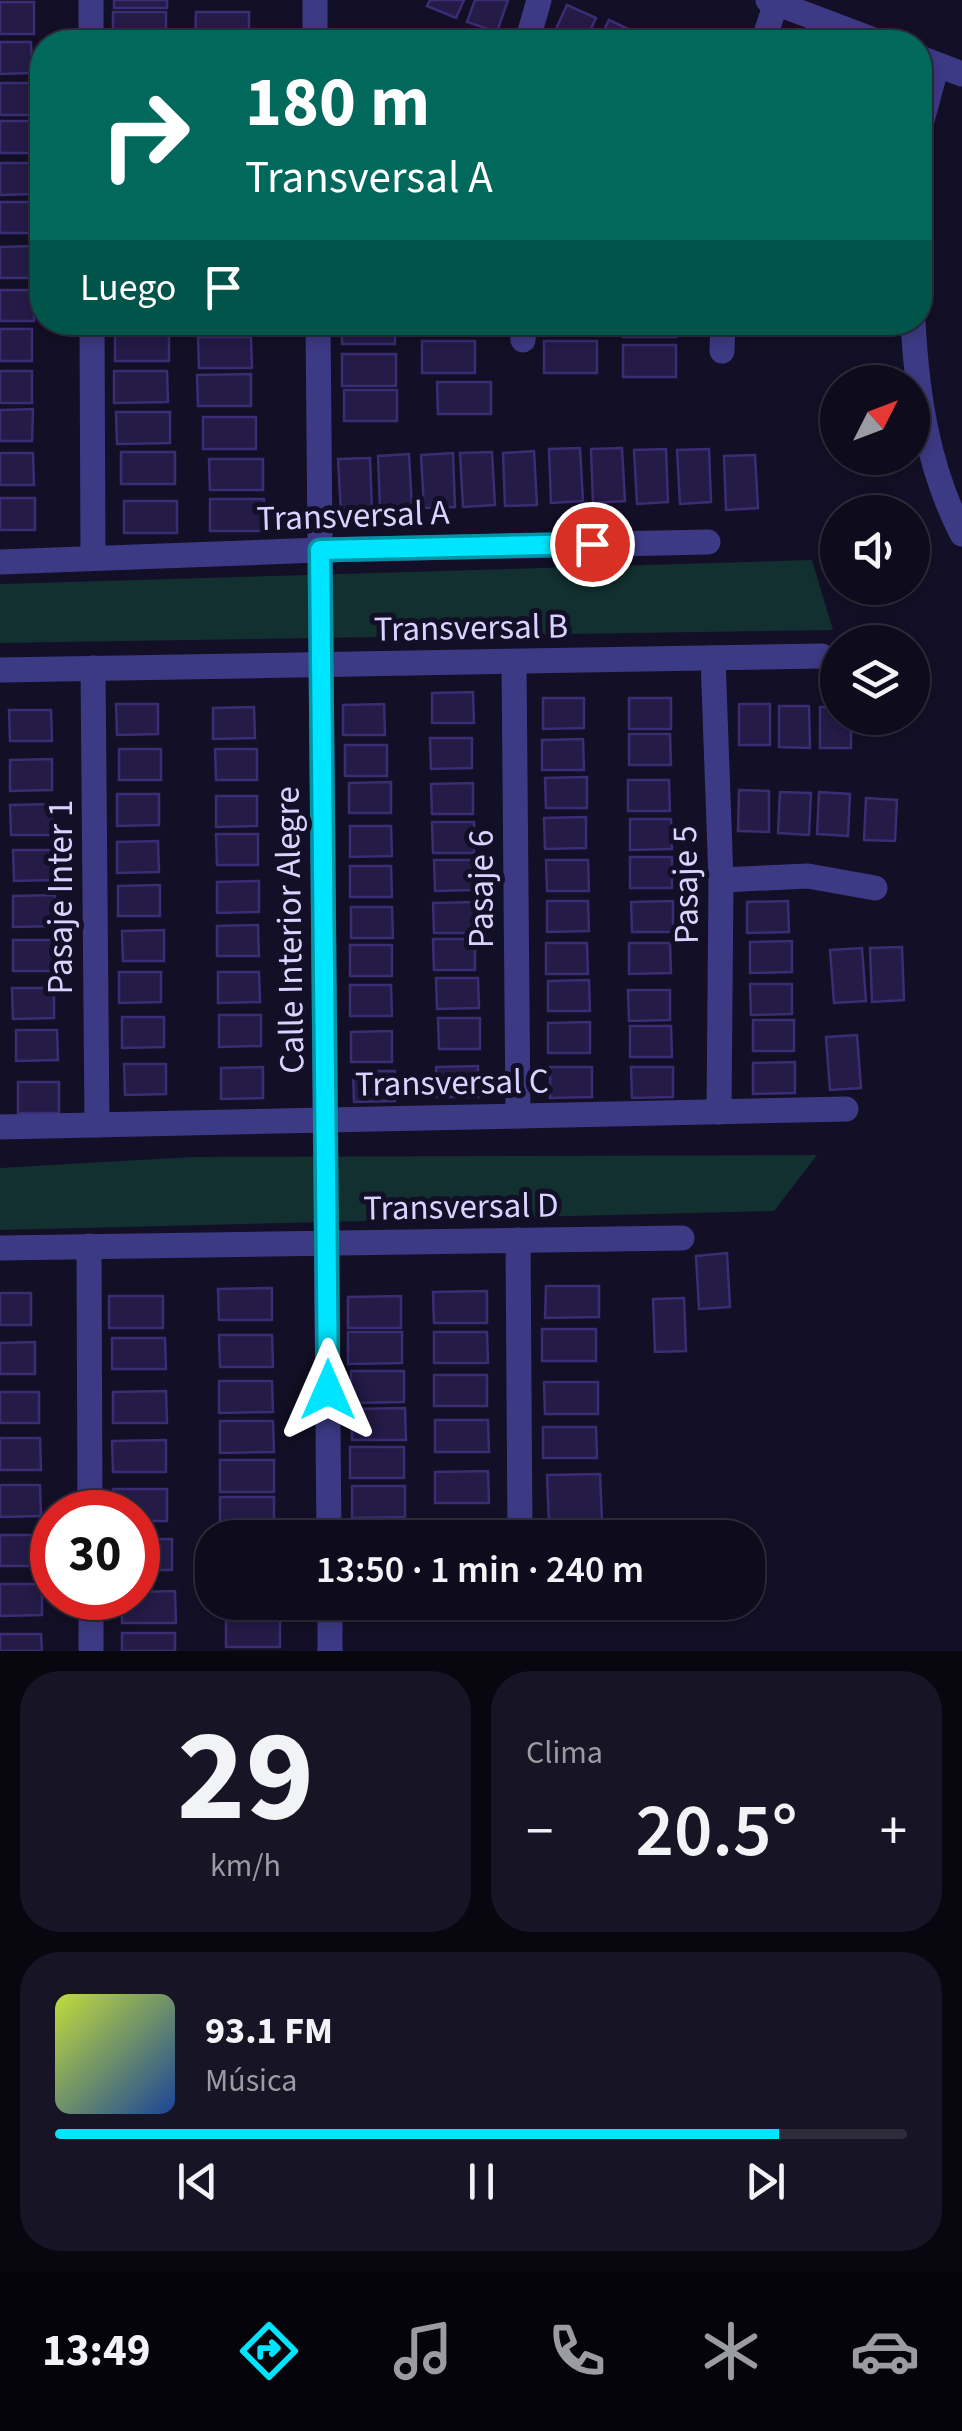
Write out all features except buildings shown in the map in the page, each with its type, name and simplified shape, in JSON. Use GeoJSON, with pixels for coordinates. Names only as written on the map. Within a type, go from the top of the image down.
{"type":"FeatureCollection","features":[{"type":"Feature","properties":{"kind":"street"},"geometry":{"type":"LineString","coordinates":[[90,0],[91,30]]}},
{"type":"Feature","properties":{"kind":"street"},"geometry":{"type":"LineString","coordinates":[[315,0],[315,30]]}},
{"type":"Feature","properties":{"kind":"street"},"geometry":{"type":"LineString","coordinates":[[531,30],[538,0]]}},
{"type":"Feature","properties":{"kind":"street"},"geometry":{"type":"LineString","coordinates":[[765,30],[772,2],[847,30]]}},
{"type":"Feature","properties":{"kind":"street"},"geometry":{"type":"LineString","coordinates":[[932,63],[962,74]]}},
{"type":"Feature","properties":{"kind":"street"},"geometry":{"type":"LineString","coordinates":[[92,335],[93,558]]}},
{"type":"Feature","properties":{"kind":"street","name":"Calle Interior Alegre"},"geometry":{"type":"LineString","coordinates":[[318,335],[329,1520]]}},
{"type":"Feature","properties":{"kind":"street"},"geometry":{"type":"LineString","coordinates":[[722,351],[723,335]]}},
{"type":"Feature","properties":{"kind":"street"},"geometry":{"type":"LineString","coordinates":[[914,335],[930,454],[948,508],[962,534]]}},
{"type":"Feature","properties":{"kind":"street","name":"Transversal A"},"geometry":{"type":"LineString","coordinates":[[0,562],[708,542]]}},
{"type":"Feature","properties":{"kind":"street","name":"Transversal B"},"geometry":{"type":"LineString","coordinates":[[0,670],[820,656]]}},
{"type":"Feature","properties":{"kind":"street","name":"Pasaje 5"},"geometry":{"type":"LineString","coordinates":[[713,658],[721,880],[719,1112]]}},
{"type":"Feature","properties":{"kind":"street","name":"Pasaje 6"},"geometry":{"type":"LineString","coordinates":[[514,662],[518,1116]]}},
{"type":"Feature","properties":{"kind":"street","name":"Pasaje Inter 1"},"geometry":{"type":"LineString","coordinates":[[93,668],[97,1125]]}},
{"type":"Feature","properties":{"kind":"street"},"geometry":{"type":"LineString","coordinates":[[721,880],[808,876],[875,888]]}},
{"type":"Feature","properties":{"kind":"street","name":"Transversal C"},"geometry":{"type":"LineString","coordinates":[[0,1127],[846,1109]]}},
{"type":"Feature","properties":{"kind":"street","name":"Transversal D"},"geometry":{"type":"LineString","coordinates":[[0,1248],[682,1238]]}},
{"type":"Feature","properties":{"kind":"street"},"geometry":{"type":"LineString","coordinates":[[518,1240],[520,1520]]}},
{"type":"Feature","properties":{"kind":"street"},"geometry":{"type":"LineString","coordinates":[[88,1246],[90,1490]]}},
{"type":"Feature","properties":{"kind":"street"},"geometry":{"type":"LineString","coordinates":[[90,1620],[91,1651]]}},
{"type":"Feature","properties":{"kind":"street"},"geometry":{"type":"LineString","coordinates":[[330,1620],[330,1651]]}},
{"type":"Feature","properties":{"kind":"green space"},"geometry":{"type":"Polygon","coordinates":[[[812,560],[820,587],[820,605],[826,605],[832,625],[820,625],[820,630],[0,643],[0,584],[812,560]]]}},
{"type":"Feature","properties":{"kind":"green space"},"geometry":{"type":"Polygon","coordinates":[[[817,1155],[774,1211],[0,1230],[0,1168],[191,1157],[817,1155]]]}},
{"type":"Feature","properties":{"kind":"route"},"geometry":{"type":"LineString","coordinates":[[328,1390],[320,550],[592,544]]}}]}
